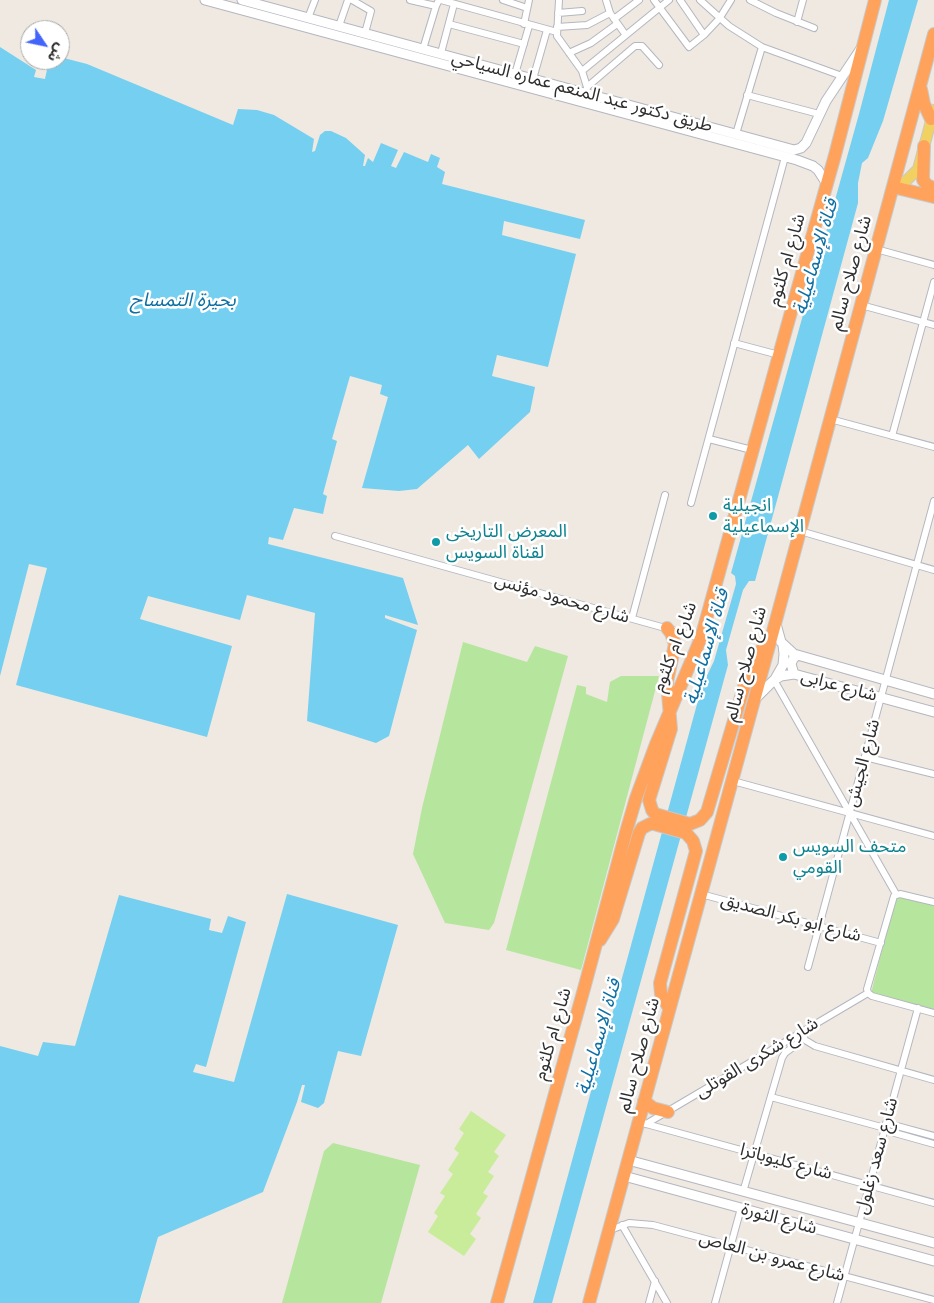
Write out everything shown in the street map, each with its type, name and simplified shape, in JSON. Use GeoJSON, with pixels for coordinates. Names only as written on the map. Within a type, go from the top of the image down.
{"type":"FeatureCollection","features":[{"type":"Feature","properties":{"kind":"highway","name":"شارع ام كلثوم"},"geometry":{"type":"LineString","coordinates":[[497,1303],[636,798],[702,638],[752,450],[827,184],[875,0]]}},
{"type":"Feature","properties":{"kind":"highway","name":"شارع صلاح سالم"},"geometry":{"type":"LineString","coordinates":[[589,1303],[628,1160],[642,1123],[644,1101],[753,702],[777,639],[776,622],[934,34]]}},
{"type":"Feature","properties":{"kind":"highway"},"geometry":{"type":"LineString","coordinates":[[921,81],[924,104],[933,119]]}},
{"type":"Feature","properties":{"kind":"highway"},"geometry":{"type":"LineString","coordinates":[[924,146],[923,180],[927,185],[934,188]]}},
{"type":"Feature","properties":{"kind":"highway"},"geometry":{"type":"LineString","coordinates":[[893,187],[934,197]]}},
{"type":"Feature","properties":{"kind":"highway"},"geometry":{"type":"LineString","coordinates":[[654,819],[648,800],[669,737],[671,724],[667,682],[675,644],[667,628]]}},
{"type":"Feature","properties":{"kind":"highway"},"geometry":{"type":"LineString","coordinates":[[654,819],[688,828],[700,820],[707,812],[746,680],[756,658],[777,639]]}},
{"type":"Feature","properties":{"kind":"highway"},"geometry":{"type":"LineString","coordinates":[[595,945],[604,936],[613,919],[640,833],[654,819]]}},
{"type":"Feature","properties":{"kind":"highway"},"geometry":{"type":"LineString","coordinates":[[669,1008],[661,994],[660,982],[696,850],[688,828]]}},
{"type":"Feature","properties":{"kind":"highway"},"geometry":{"type":"LineString","coordinates":[[644,1101],[652,1108],[668,1112]]}},
{"type":"Feature","properties":{"kind":"main road","name":"طريق دكتور عبد المنعم عماره السياحي"},"geometry":{"type":"LineString","coordinates":[[205,0],[586,102],[813,166],[822,174],[827,184]]}},
{"type":"Feature","properties":{"kind":"main road","name":"طريق دكتور عبد المنعم عماره السياحي"},"geometry":{"type":"LineString","coordinates":[[242,0],[515,74],[587,90],[787,149],[798,149],[804,146],[819,114],[865,42]]}},
{"type":"Feature","properties":{"kind":"main road"},"geometry":{"type":"LineString","coordinates":[[893,187],[906,181],[918,169],[933,119]]}},
{"type":"Feature","properties":{"kind":"main road"},"geometry":{"type":"LineString","coordinates":[[774,680],[783,665],[784,654],[777,639]]}},
{"type":"Feature","properties":{"kind":"main road","name":"شارع عرابى"},"geometry":{"type":"LineString","coordinates":[[777,639],[787,649],[797,655],[934,694]]}},
{"type":"Feature","properties":{"kind":"main road"},"geometry":{"type":"LineString","coordinates":[[794,674],[791,664],[797,655]]}},
{"type":"Feature","properties":{"kind":"main road","name":"شارع عرابى"},"geometry":{"type":"LineString","coordinates":[[753,702],[774,680],[781,676],[794,674],[934,712]]}},
{"type":"Feature","properties":{"kind":"main road","name":"شارع الثورة"},"geometry":{"type":"LineString","coordinates":[[628,1160],[934,1243]]}},
{"type":"Feature","properties":{"kind":"main road"},"geometry":{"type":"LineString","coordinates":[[641,1181],[637,1172],[644,1164]]}},
{"type":"Feature","properties":{"kind":"main road","name":"شارع الثورة"},"geometry":{"type":"LineString","coordinates":[[624,1176],[934,1261]]}},
{"type":"Feature","properties":{"kind":"street"},"geometry":{"type":"LineString","coordinates":[[308,18],[315,0]]}},
{"type":"Feature","properties":{"kind":"street"},"geometry":{"type":"LineString","coordinates":[[339,26],[350,0],[370,11],[365,33]]}},
{"type":"Feature","properties":{"kind":"street"},"geometry":{"type":"LineString","coordinates":[[410,0],[454,4],[546,30],[588,25],[614,18]]}},
{"type":"Feature","properties":{"kind":"street"},"geometry":{"type":"LineString","coordinates":[[502,0],[528,8]]}},
{"type":"Feature","properties":{"kind":"street"},"geometry":{"type":"LineString","coordinates":[[515,74],[524,44],[529,0]]}},
{"type":"Feature","properties":{"kind":"street"},"geometry":{"type":"LineString","coordinates":[[559,0],[558,38],[582,70],[587,90],[586,102]]}},
{"type":"Feature","properties":{"kind":"street"},"geometry":{"type":"LineString","coordinates":[[606,0],[614,18],[625,34]]}},
{"type":"Feature","properties":{"kind":"street"},"geometry":{"type":"LineString","coordinates":[[569,53],[591,43],[614,18],[638,0]]}},
{"type":"Feature","properties":{"kind":"street"},"geometry":{"type":"LineString","coordinates":[[654,0],[689,47],[719,19],[731,0]]}},
{"type":"Feature","properties":{"kind":"street"},"geometry":{"type":"LineString","coordinates":[[582,70],[669,0]]}},
{"type":"Feature","properties":{"kind":"street"},"geometry":{"type":"LineString","coordinates":[[680,0],[704,35]]}},
{"type":"Feature","properties":{"kind":"street"},"geometry":{"type":"LineString","coordinates":[[700,0],[719,19],[762,47],[842,76]]}},
{"type":"Feature","properties":{"kind":"street"},"geometry":{"type":"LineString","coordinates":[[750,0],[814,28]]}},
{"type":"Feature","properties":{"kind":"street"},"geometry":{"type":"LineString","coordinates":[[797,22],[803,0]]}},
{"type":"Feature","properties":{"kind":"street"},"geometry":{"type":"LineString","coordinates":[[423,49],[439,2]]}},
{"type":"Feature","properties":{"kind":"street"},"geometry":{"type":"LineString","coordinates":[[441,54],[454,4]]}},
{"type":"Feature","properties":{"kind":"street"},"geometry":{"type":"LineString","coordinates":[[558,13],[582,11]]}},
{"type":"Feature","properties":{"kind":"street"},"geometry":{"type":"LineString","coordinates":[[449,24],[524,44]]}},
{"type":"Feature","properties":{"kind":"street"},"geometry":{"type":"LineString","coordinates":[[533,78],[546,30]]}},
{"type":"Feature","properties":{"kind":"street"},"geometry":{"type":"LineString","coordinates":[[587,90],[635,46],[642,46],[659,65]]}},
{"type":"Feature","properties":{"kind":"street"},"geometry":{"type":"LineString","coordinates":[[736,134],[762,47]]}},
{"type":"Feature","properties":{"kind":"street"},"geometry":{"type":"LineString","coordinates":[[747,95],[819,114]]}},
{"type":"Feature","properties":{"kind":"street"},"geometry":{"type":"LineString","coordinates":[[691,502],[785,158]]}},
{"type":"Feature","properties":{"kind":"street"},"geometry":{"type":"LineString","coordinates":[[876,249],[934,265]]}},
{"type":"Feature","properties":{"kind":"street"},"geometry":{"type":"LineString","coordinates":[[892,436],[934,282]]}},
{"type":"Feature","properties":{"kind":"street"},"geometry":{"type":"LineString","coordinates":[[861,306],[934,326]]}},
{"type":"Feature","properties":{"kind":"street"},"geometry":{"type":"LineString","coordinates":[[734,343],[779,355]]}},
{"type":"Feature","properties":{"kind":"street"},"geometry":{"type":"LineString","coordinates":[[830,419],[934,447]]}},
{"type":"Feature","properties":{"kind":"street"},"geometry":{"type":"LineString","coordinates":[[709,439],[752,450]]}},
{"type":"Feature","properties":{"kind":"street"},"geometry":{"type":"LineString","coordinates":[[632,618],[665,495]]}},
{"type":"Feature","properties":{"kind":"street","name":"شارع الجيش"},"geometry":{"type":"LineString","coordinates":[[808,967],[934,501]]}},
{"type":"Feature","properties":{"kind":"street"},"geometry":{"type":"LineString","coordinates":[[800,532],[934,570]]}},
{"type":"Feature","properties":{"kind":"street","name":"شارع محمود مؤنس"},"geometry":{"type":"LineString","coordinates":[[336,536],[702,638]]}},
{"type":"Feature","properties":{"kind":"street"},"geometry":{"type":"LineString","coordinates":[[774,680],[896,894]]}},
{"type":"Feature","properties":{"kind":"street"},"geometry":{"type":"LineString","coordinates":[[865,756],[934,774]]}},
{"type":"Feature","properties":{"kind":"street"},"geometry":{"type":"LineString","coordinates":[[732,781],[934,836]]}},
{"type":"Feature","properties":{"kind":"street","name":"شارع ابو بكر الصديق"},"geometry":{"type":"LineString","coordinates":[[701,894],[881,943]]}},
{"type":"Feature","properties":{"kind":"street"},"geometry":{"type":"LineString","coordinates":[[896,894],[934,902]]}},
{"type":"Feature","properties":{"kind":"street"},"geometry":{"type":"LineString","coordinates":[[896,894],[867,989],[868,993],[872,996],[934,1013]]}},
{"type":"Feature","properties":{"kind":"street","name":"شارع شكرى القوتلى"},"geometry":{"type":"LineString","coordinates":[[642,1123],[668,1112],[801,1031],[868,993]]}},
{"type":"Feature","properties":{"kind":"street","name":"شارع سعد زغلول"},"geometry":{"type":"LineString","coordinates":[[837,1303],[918,1008]]}},
{"type":"Feature","properties":{"kind":"street"},"geometry":{"type":"LineString","coordinates":[[801,1031],[805,1040],[810,1044],[934,1080]]}},
{"type":"Feature","properties":{"kind":"street"},"geometry":{"type":"LineString","coordinates":[[743,1192],[782,1058],[797,1044],[801,1031]]}},
{"type":"Feature","properties":{"kind":"street"},"geometry":{"type":"LineString","coordinates":[[771,1097],[885,1127],[934,1136]]}},
{"type":"Feature","properties":{"kind":"street","name":"شارع كليوباترا"},"geometry":{"type":"LineString","coordinates":[[642,1123],[934,1203]]}},
{"type":"Feature","properties":{"kind":"street"},"geometry":{"type":"LineString","coordinates":[[885,1127],[934,1144]]}},
{"type":"Feature","properties":{"kind":"street"},"geometry":{"type":"LineString","coordinates":[[715,1303],[741,1208]]}},
{"type":"Feature","properties":{"kind":"street","name":"شارع عمرو بن العاص"},"geometry":{"type":"LineString","coordinates":[[610,1230],[622,1225],[645,1223],[934,1300]]}},
{"type":"Feature","properties":{"kind":"street"},"geometry":{"type":"LineString","coordinates":[[622,1225],[667,1303]]}},
{"type":"Feature","properties":{"kind":"street"},"geometry":{"type":"LineString","coordinates":[[648,1303],[655,1281]]}},
{"type":"Feature","properties":{"kind":"green space"},"geometry":{"type":"Polygon","coordinates":[[[463,642],[527,662],[535,646],[568,656],[494,923],[489,930],[445,923],[413,854],[422,808],[463,642]]]}},
{"type":"Feature","properties":{"kind":"green space"},"geometry":{"type":"Polygon","coordinates":[[[621,676],[659,676],[581,970],[506,950],[577,685],[586,687],[586,694],[607,702],[610,682],[621,676]]]}},
{"type":"Feature","properties":{"kind":"green space"},"geometry":{"type":"Polygon","coordinates":[[[896,896],[934,905],[934,1009],[871,993],[896,896]]]}},
{"type":"Feature","properties":{"kind":"green space"},"geometry":{"type":"Polygon","coordinates":[[[471,1111],[506,1135],[494,1152],[499,1156],[488,1172],[494,1176],[483,1193],[488,1196],[476,1214],[481,1218],[470,1234],[476,1239],[464,1256],[428,1232],[438,1216],[434,1213],[445,1196],[440,1193],[453,1174],[448,1170],[459,1153],[454,1149],[464,1133],[459,1129],[471,1111]]]}},
{"type":"Feature","properties":{"kind":"green space"},"geometry":{"type":"Polygon","coordinates":[[[333,1143],[420,1165],[381,1303],[282,1303],[324,1151],[333,1143]]]}},
{"type":"Feature","properties":{"kind":"water"},"geometry":{"type":"Polygon","coordinates":[[[889,0],[918,0],[883,121],[868,158],[862,163],[858,183],[858,203],[755,581],[749,581],[743,590],[726,650],[728,665],[552,1303],[533,1303],[702,686],[714,661],[736,584],[735,576],[731,573],[889,0]]]}},
{"type":"Feature","properties":{"kind":"water","name":"بحيرة التمساح"},"geometry":{"type":"Polygon","coordinates":[[[0,47],[20,60],[20,70],[36,70],[34,77],[45,79],[47,70],[70,70],[70,60],[87,64],[233,125],[238,109],[257,110],[274,115],[314,139],[312,152],[315,151],[320,135],[325,131],[331,131],[346,138],[365,155],[363,166],[365,166],[368,158],[373,162],[381,143],[398,150],[391,166],[396,168],[404,152],[428,162],[431,154],[440,158],[437,167],[445,172],[442,184],[585,220],[580,239],[504,221],[502,235],[576,254],[548,367],[497,355],[492,376],[535,387],[530,412],[479,459],[468,445],[417,489],[399,491],[362,488],[388,397],[380,394],[382,385],[350,376],[332,439],[337,441],[323,494],[327,496],[323,514],[294,508],[283,540],[269,537],[268,544],[403,578],[418,625],[385,615],[385,618],[417,630],[389,736],[376,743],[307,721],[315,613],[247,595],[240,620],[148,596],[140,619],[232,646],[207,737],[16,685],[47,568],[29,564],[0,676],[0,47]]]}},
{"type":"Feature","properties":{"kind":"water"},"geometry":{"type":"Polygon","coordinates":[[[287,894],[398,925],[361,1056],[338,1051],[324,1103],[318,1108],[301,1102],[305,1085],[302,1085],[263,1192],[158,1237],[139,1303],[0,1303],[0,1046],[38,1056],[43,1042],[75,1046],[119,895],[211,919],[209,930],[222,933],[228,916],[246,922],[206,1067],[196,1064],[193,1072],[234,1082],[287,894]]]}},
{"type":"Feature","properties":{"kind":"place","name":"انجيلية الإسماعيلية"},"geometry":{"type":"Point","coordinates":[713,516]}},
{"type":"Feature","properties":{"kind":"place","name":"المعرض التاريخى لقناة السويس"},"geometry":{"type":"Point","coordinates":[436,542]}},
{"type":"Feature","properties":{"kind":"place","name":"متحف السويس القومي"},"geometry":{"type":"Point","coordinates":[783,857]}},
{"type":"Feature","properties":{"kind":"water label","name":"قناة الإسماعيلية"},"geometry":{"type":"Point","coordinates":[816,257]}},
{"type":"Feature","properties":{"kind":"water label","name":"قناة الإسماعيلية"},"geometry":{"type":"Point","coordinates":[707,647]}},
{"type":"Feature","properties":{"kind":"water label","name":"قناة الإسماعيلية"},"geometry":{"type":"Point","coordinates":[599,1037]}}]}
